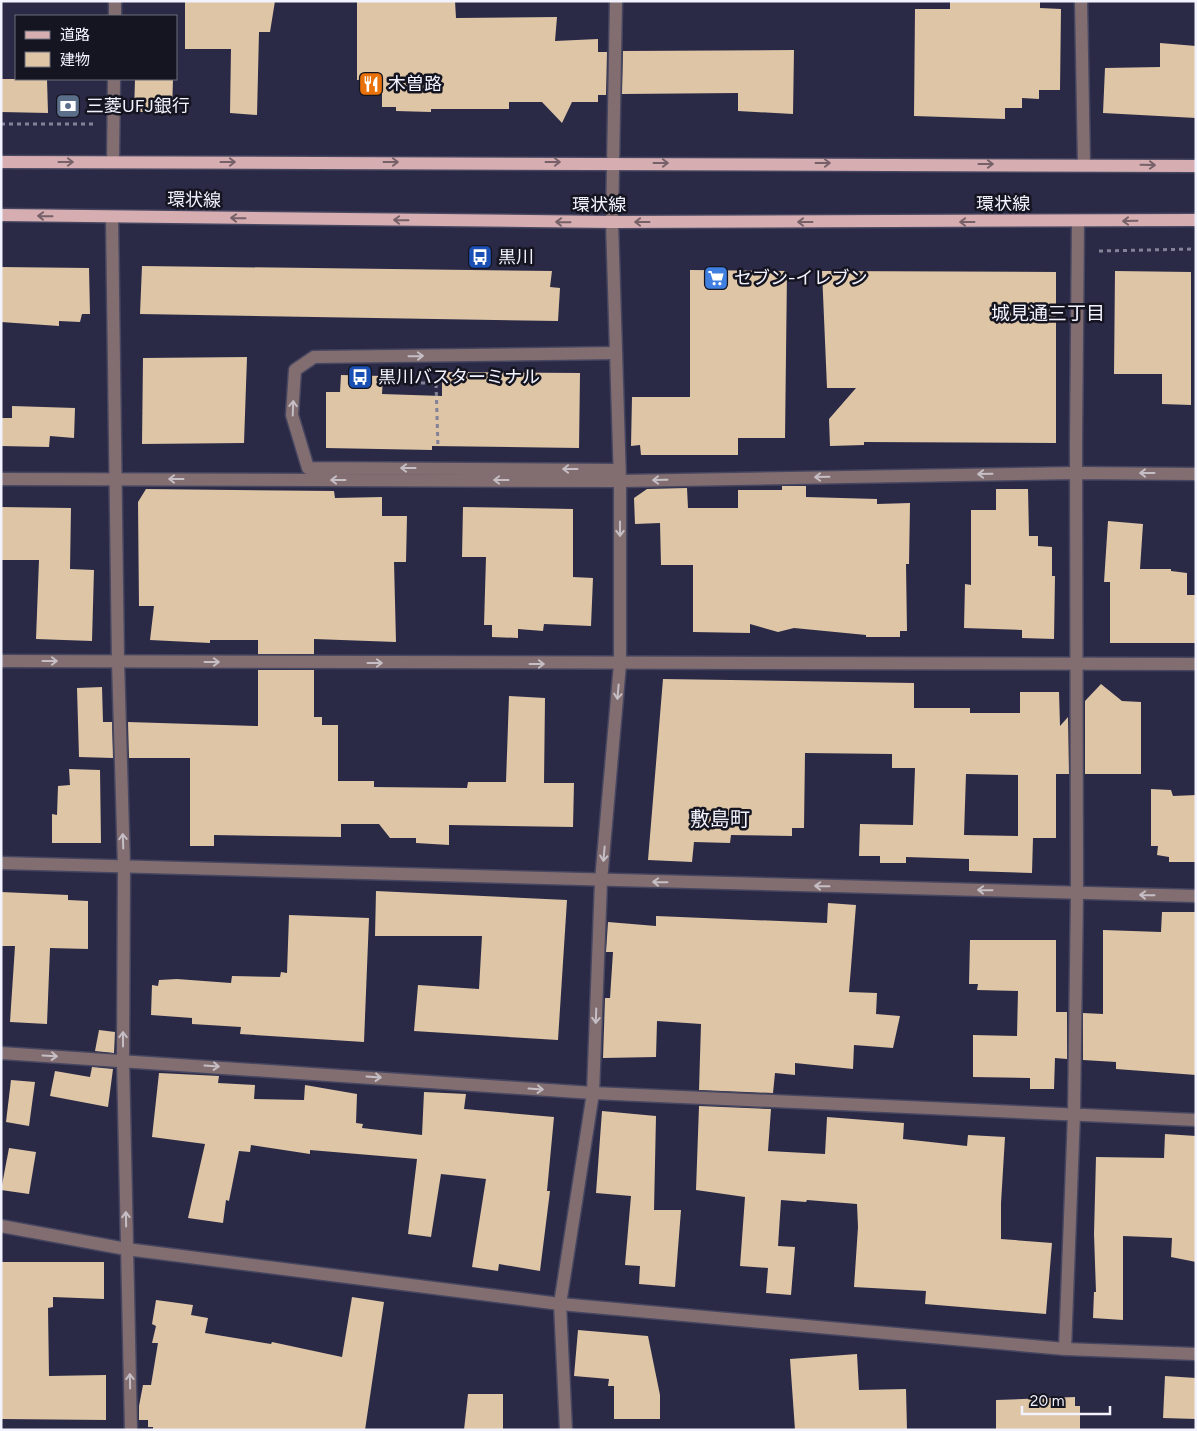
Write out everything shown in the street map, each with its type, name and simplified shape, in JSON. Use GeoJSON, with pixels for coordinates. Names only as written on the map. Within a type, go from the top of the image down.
{"type":"FeatureCollection","features":[{"type":"Feature","properties":{"kind":"main road"},"geometry":{"type":"LineString","coordinates":[[1,162],[612,162],[1196,166]]}},
{"type":"Feature","properties":{"kind":"main road","name":"環状線"},"geometry":{"type":"LineString","coordinates":[[1,216],[612,222],[1078,222],[1196,220]]}},
{"type":"Feature","properties":{"kind":"street"},"geometry":{"type":"LineString","coordinates":[[115,1],[115,15]]}},
{"type":"Feature","properties":{"kind":"street"},"geometry":{"type":"LineString","coordinates":[[566,1430],[560,1304],[593,1092],[601,881],[620,664],[619,475],[612,222],[616,1]]}},
{"type":"Feature","properties":{"kind":"street"},"geometry":{"type":"LineString","coordinates":[[1081,1],[1084,164]]}},
{"type":"Feature","properties":{"kind":"street"},"geometry":{"type":"LineString","coordinates":[[113,162],[114,80]]}},
{"type":"Feature","properties":{"kind":"street"},"geometry":{"type":"LineString","coordinates":[[112,217],[118,661],[124,866],[123,1060],[131,1430]]}},
{"type":"Feature","properties":{"kind":"street"},"geometry":{"type":"LineString","coordinates":[[1065,1349],[1074,1114],[1077,893],[1076,473],[1078,222]]}},
{"type":"Feature","properties":{"kind":"street"},"geometry":{"type":"LineString","coordinates":[[616,353],[314,357],[295,370],[292,415],[308,468],[438,468],[619,475]]}},
{"type":"Feature","properties":{"kind":"street"},"geometry":{"type":"LineString","coordinates":[[1,479],[1076,473],[1196,474]]}},
{"type":"Feature","properties":{"kind":"street"},"geometry":{"type":"LineString","coordinates":[[1,661],[1196,664]]}},
{"type":"Feature","properties":{"kind":"street"},"geometry":{"type":"LineString","coordinates":[[1,863],[1196,896]]}},
{"type":"Feature","properties":{"kind":"street"},"geometry":{"type":"LineString","coordinates":[[1,1053],[593,1092],[1196,1120]]}},
{"type":"Feature","properties":{"kind":"street"},"geometry":{"type":"LineString","coordinates":[[1,1226],[126,1249],[560,1304],[1065,1349],[1196,1354]]}},
{"type":"Feature","properties":{"kind":"path"},"geometry":{"type":"LineString","coordinates":[[1,124],[113,124]]}},
{"type":"Feature","properties":{"kind":"path"},"geometry":{"type":"LineString","coordinates":[[1097,251],[1196,249]]}},
{"type":"Feature","properties":{"kind":"path"},"geometry":{"type":"LineString","coordinates":[[405,383],[436,383],[438,468]]}},
{"type":"Feature","properties":{"kind":"building"},"geometry":{"type":"Polygon","coordinates":[[[185,1],[275,1],[270,32],[259,32],[257,115],[230,113],[231,49],[185,49],[185,1]]]}},
{"type":"Feature","properties":{"kind":"building"},"geometry":{"type":"Polygon","coordinates":[[[357,1],[455,1],[456,18],[557,17],[555,41],[598,39],[598,52],[607,52],[606,95],[598,95],[598,102],[572,102],[562,123],[542,102],[509,102],[509,109],[431,109],[431,112],[396,111],[396,107],[382,107],[382,80],[357,80],[357,1]]]}},
{"type":"Feature","properties":{"kind":"building"},"geometry":{"type":"Polygon","coordinates":[[[950,1],[1040,1],[1040,8],[1061,9],[1060,90],[1039,90],[1039,99],[1022,98],[1022,108],[1005,108],[1005,119],[914,116],[915,9],[950,9],[950,1]]]}},
{"type":"Feature","properties":{"kind":"building"},"geometry":{"type":"Polygon","coordinates":[[[1160,43],[1196,46],[1196,118],[1103,113],[1105,68],[1160,67],[1160,43]]]}},
{"type":"Feature","properties":{"kind":"building"},"geometry":{"type":"Polygon","coordinates":[[[794,50],[793,114],[738,111],[738,93],[622,94],[623,51],[794,50]]]}},
{"type":"Feature","properties":{"kind":"building"},"geometry":{"type":"Polygon","coordinates":[[[1,79],[47,80],[48,113],[1,112],[1,79]]]}},
{"type":"Feature","properties":{"kind":"building"},"geometry":{"type":"Polygon","coordinates":[[[135,80],[173,80],[172,112],[134,112],[135,80]]]}},
{"type":"Feature","properties":{"kind":"building"},"geometry":{"type":"Polygon","coordinates":[[[142,266],[552,271],[550,287],[560,288],[558,321],[140,314],[142,266]]]}},
{"type":"Feature","properties":{"kind":"building"},"geometry":{"type":"Polygon","coordinates":[[[1,267],[89,268],[90,314],[82,314],[80,322],[59,321],[59,326],[1,322],[1,267]]]}},
{"type":"Feature","properties":{"kind":"building"},"geometry":{"type":"Polygon","coordinates":[[[690,270],[787,271],[785,438],[738,438],[738,455],[641,455],[640,445],[631,446],[632,397],[690,397],[690,270]]]}},
{"type":"Feature","properties":{"kind":"building"},"geometry":{"type":"Polygon","coordinates":[[[822,271],[1056,272],[1056,443],[864,442],[864,445],[830,446],[829,419],[856,388],[827,388],[822,271]]]}},
{"type":"Feature","properties":{"kind":"building"},"geometry":{"type":"Polygon","coordinates":[[[1115,271],[1191,272],[1191,405],[1162,404],[1162,374],[1114,374],[1115,271]]]}},
{"type":"Feature","properties":{"kind":"building"},"geometry":{"type":"Polygon","coordinates":[[[247,357],[244,443],[142,444],[143,358],[247,357]]]}},
{"type":"Feature","properties":{"kind":"building"},"geometry":{"type":"Polygon","coordinates":[[[442,372],[580,373],[579,448],[432,446],[432,450],[326,448],[326,392],[340,392],[341,375],[383,376],[382,394],[442,396],[442,372]]]}},
{"type":"Feature","properties":{"kind":"building"},"geometry":{"type":"Polygon","coordinates":[[[12,406],[75,408],[74,438],[50,436],[49,447],[1,446],[1,418],[12,418],[12,406]]]}},
{"type":"Feature","properties":{"kind":"building"},"geometry":{"type":"Polygon","coordinates":[[[782,486],[806,486],[806,497],[877,499],[877,504],[910,503],[909,564],[906,564],[907,631],[900,631],[900,637],[866,637],[866,635],[794,628],[778,632],[750,624],[750,633],[693,632],[693,565],[661,565],[660,523],[635,524],[634,498],[647,489],[687,488],[688,508],[738,508],[738,490],[782,490],[782,486]]]}},
{"type":"Feature","properties":{"kind":"building"},"geometry":{"type":"Polygon","coordinates":[[[146,489],[334,491],[335,498],[382,497],[382,516],[407,516],[406,562],[394,562],[396,642],[314,639],[314,654],[258,654],[258,640],[210,640],[210,643],[150,640],[154,606],[139,606],[138,502],[146,489]]]}},
{"type":"Feature","properties":{"kind":"building"},"geometry":{"type":"Polygon","coordinates":[[[996,489],[1028,489],[1029,536],[1038,536],[1038,546],[1052,547],[1052,576],[1055,576],[1054,639],[1022,638],[1022,630],[964,628],[965,584],[971,585],[971,510],[996,510],[996,489]]]}},
{"type":"Feature","properties":{"kind":"building"},"geometry":{"type":"Polygon","coordinates":[[[1,507],[71,508],[70,569],[94,570],[92,641],[36,639],[39,560],[1,560],[1,507]]]}},
{"type":"Feature","properties":{"kind":"building"},"geometry":{"type":"Polygon","coordinates":[[[463,507],[573,509],[573,577],[593,578],[591,626],[544,624],[543,631],[518,629],[518,638],[492,637],[492,625],[484,625],[486,557],[462,557],[463,507]]]}},
{"type":"Feature","properties":{"kind":"building"},"geometry":{"type":"Polygon","coordinates":[[[1108,521],[1143,524],[1140,569],[1171,569],[1171,571],[1187,573],[1187,595],[1196,595],[1196,643],[1110,643],[1110,582],[1104,582],[1108,521]]]}},
{"type":"Feature","properties":{"kind":"building"},"geometry":{"type":"Polygon","coordinates":[[[258,670],[314,670],[314,717],[322,717],[322,725],[338,725],[338,781],[374,781],[374,787],[467,788],[468,782],[506,782],[509,696],[545,698],[544,783],[574,783],[573,827],[449,825],[449,845],[416,843],[416,838],[390,838],[379,824],[341,824],[341,837],[214,835],[214,846],[190,846],[190,758],[129,758],[128,722],[258,726],[258,670]]]}},
{"type":"Feature","properties":{"kind":"building"},"geometry":{"type":"Polygon","coordinates":[[[663,679],[914,683],[914,708],[970,708],[970,713],[1020,713],[1020,692],[1059,692],[1060,726],[1068,717],[1069,774],[1056,774],[1056,838],[1033,838],[1032,873],[969,871],[969,859],[906,857],[906,863],[880,863],[880,856],[859,856],[860,824],[913,825],[915,768],[892,768],[892,754],[805,753],[804,828],[792,828],[792,836],[731,835],[730,843],[694,842],[692,862],[648,860],[663,679]],[[966,774],[964,835],[1018,836],[1018,775],[966,774]]]}},
{"type":"Feature","properties":{"kind":"building"},"geometry":{"type":"Polygon","coordinates":[[[1101,684],[1122,701],[1141,702],[1141,774],[1085,774],[1085,701],[1101,684]]]}},
{"type":"Feature","properties":{"kind":"building"},"geometry":{"type":"Polygon","coordinates":[[[102,687],[103,722],[112,722],[113,758],[79,757],[77,688],[102,687]]]}},
{"type":"Feature","properties":{"kind":"building"},"geometry":{"type":"Polygon","coordinates":[[[69,769],[100,770],[101,843],[52,843],[52,814],[57,815],[58,786],[70,785],[69,769]]]}},
{"type":"Feature","properties":{"kind":"building"},"geometry":{"type":"Polygon","coordinates":[[[1151,789],[1171,790],[1173,796],[1196,795],[1196,862],[1169,862],[1169,857],[1157,855],[1158,846],[1151,846],[1151,789]]]}},
{"type":"Feature","properties":{"kind":"building"},"geometry":{"type":"Polygon","coordinates":[[[376,891],[567,900],[558,1040],[414,1031],[418,985],[479,989],[482,936],[375,936],[376,891]]]}},
{"type":"Feature","properties":{"kind":"building"},"geometry":{"type":"Polygon","coordinates":[[[1,892],[68,895],[68,900],[88,901],[88,949],[50,948],[47,1024],[10,1022],[15,946],[1,946],[1,892]]]}},
{"type":"Feature","properties":{"kind":"building"},"geometry":{"type":"Polygon","coordinates":[[[828,903],[856,905],[849,992],[877,993],[876,1014],[900,1016],[893,1048],[854,1045],[853,1069],[795,1063],[795,1075],[775,1073],[773,1093],[699,1090],[701,1024],[657,1021],[656,1057],[603,1058],[605,998],[610,998],[613,952],[606,952],[608,922],[656,926],[656,916],[827,923],[828,903]]]}},
{"type":"Feature","properties":{"kind":"building"},"geometry":{"type":"Polygon","coordinates":[[[1162,912],[1196,912],[1196,1075],[1116,1069],[1116,1062],[1083,1060],[1083,1013],[1103,1014],[1103,930],[1161,932],[1162,912]]]}},
{"type":"Feature","properties":{"kind":"building"},"geometry":{"type":"Polygon","coordinates":[[[289,915],[369,918],[364,1042],[240,1034],[241,1027],[192,1024],[192,1018],[151,1015],[152,985],[158,986],[159,980],[177,979],[231,983],[232,976],[280,977],[281,972],[287,973],[289,915]]]}},
{"type":"Feature","properties":{"kind":"building"},"geometry":{"type":"Polygon","coordinates":[[[970,940],[1056,940],[1056,1012],[1067,1012],[1067,1059],[1055,1058],[1054,1089],[1030,1089],[1030,1078],[973,1077],[973,1035],[1017,1036],[1018,991],[977,990],[978,984],[969,984],[970,940]]]}},
{"type":"Feature","properties":{"kind":"building"},"geometry":{"type":"Polygon","coordinates":[[[99,1030],[115,1032],[114,1053],[95,1051],[99,1030]]]}},
{"type":"Feature","properties":{"kind":"building"},"geometry":{"type":"Polygon","coordinates":[[[92,1067],[113,1069],[108,1107],[50,1096],[55,1071],[90,1077],[92,1067]]]}},
{"type":"Feature","properties":{"kind":"building"},"geometry":{"type":"Polygon","coordinates":[[[159,1073],[219,1076],[218,1083],[255,1085],[254,1099],[304,1100],[305,1085],[357,1094],[356,1123],[363,1124],[362,1128],[422,1135],[424,1092],[466,1094],[464,1109],[554,1117],[547,1191],[550,1191],[540,1271],[499,1264],[498,1271],[472,1267],[486,1179],[441,1174],[431,1237],[408,1234],[417,1159],[310,1150],[310,1154],[251,1145],[250,1152],[239,1151],[229,1201],[226,1200],[223,1223],[188,1218],[205,1144],[152,1137],[159,1073]]]}},
{"type":"Feature","properties":{"kind":"building"},"geometry":{"type":"Polygon","coordinates":[[[11,1080],[35,1082],[29,1126],[6,1122],[11,1080]]]}},
{"type":"Feature","properties":{"kind":"building"},"geometry":{"type":"Polygon","coordinates":[[[699,1106],[771,1109],[768,1151],[825,1154],[827,1117],[904,1123],[903,1139],[967,1146],[968,1135],[1005,1137],[1001,1239],[1052,1243],[1046,1314],[925,1304],[926,1291],[854,1287],[858,1227],[857,1204],[807,1200],[806,1202],[781,1200],[778,1246],[795,1247],[791,1295],[766,1293],[768,1268],[740,1266],[745,1197],[696,1190],[699,1106]]]}},
{"type":"Feature","properties":{"kind":"building"},"geometry":{"type":"Polygon","coordinates":[[[602,1111],[656,1116],[654,1210],[681,1210],[675,1287],[639,1284],[640,1266],[625,1265],[631,1196],[596,1193],[602,1111]]]}},
{"type":"Feature","properties":{"kind":"building"},"geometry":{"type":"Polygon","coordinates":[[[1165,1134],[1196,1136],[1196,1262],[1171,1257],[1172,1238],[1123,1236],[1123,1320],[1093,1318],[1094,1292],[1096,1292],[1094,1234],[1096,1157],[1164,1158],[1165,1134]]]}},
{"type":"Feature","properties":{"kind":"building"},"geometry":{"type":"Polygon","coordinates":[[[9,1148],[36,1152],[29,1194],[1,1190],[9,1148]]]}},
{"type":"Feature","properties":{"kind":"building"},"geometry":{"type":"Polygon","coordinates":[[[1,1262],[104,1262],[104,1299],[53,1297],[53,1307],[48,1308],[49,1376],[106,1375],[106,1420],[1,1419],[1,1262]]]}},
{"type":"Feature","properties":{"kind":"building"},"geometry":{"type":"Polygon","coordinates":[[[352,1297],[384,1302],[365,1430],[153,1430],[153,1427],[148,1427],[148,1420],[139,1420],[139,1406],[143,1385],[151,1385],[158,1343],[152,1343],[156,1326],[152,1324],[156,1300],[193,1305],[191,1315],[208,1318],[205,1333],[271,1344],[272,1342],[342,1357],[352,1297]]]}},
{"type":"Feature","properties":{"kind":"building"},"geometry":{"type":"Polygon","coordinates":[[[578,1330],[648,1336],[660,1395],[660,1419],[614,1419],[614,1386],[608,1386],[609,1379],[574,1376],[578,1330]]]}},
{"type":"Feature","properties":{"kind":"building"},"geometry":{"type":"Polygon","coordinates":[[[857,1354],[859,1390],[906,1389],[907,1430],[795,1430],[790,1359],[857,1354]]]}},
{"type":"Feature","properties":{"kind":"building"},"geometry":{"type":"Polygon","coordinates":[[[1165,1376],[1196,1378],[1196,1419],[1163,1418],[1165,1376]]]}},
{"type":"Feature","properties":{"kind":"building"},"geometry":{"type":"Polygon","coordinates":[[[468,1394],[503,1394],[503,1430],[464,1430],[468,1394]]]}},
{"type":"Feature","properties":{"kind":"building"},"geometry":{"type":"Polygon","coordinates":[[[1075,1397],[1075,1406],[1080,1406],[1080,1430],[996,1430],[996,1400],[1075,1397]]]}},
{"type":"Feature","properties":{"kind":"place","name":"木曽路"},"geometry":{"type":"Point","coordinates":[371,84]}},
{"type":"Feature","properties":{"kind":"place","name":"三菱UFJ銀行"},"geometry":{"type":"Point","coordinates":[68,106]}},
{"type":"Feature","properties":{"kind":"place","name":"黒川"},"geometry":{"type":"Point","coordinates":[480,257]}},
{"type":"Feature","properties":{"kind":"place","name":"セブン-イレブン"},"geometry":{"type":"Point","coordinates":[716,278]}},
{"type":"Feature","properties":{"kind":"place","name":"黒川バスターミナル"},"geometry":{"type":"Point","coordinates":[360,377]}},
{"type":"Feature","properties":{"kind":"district","name":"城見通三丁目"},"geometry":{"type":"Point","coordinates":[1048,313]}},
{"type":"Feature","properties":{"kind":"district","name":"敷島町"},"geometry":{"type":"Point","coordinates":[720,819]}}]}
